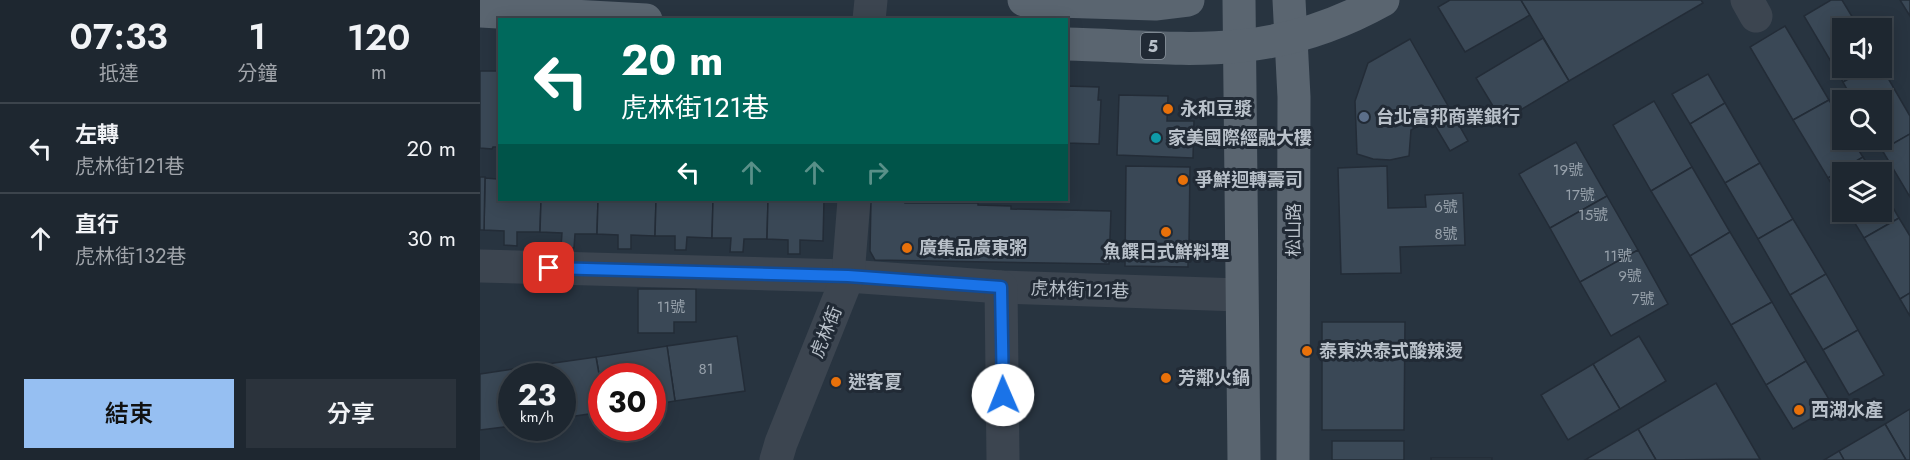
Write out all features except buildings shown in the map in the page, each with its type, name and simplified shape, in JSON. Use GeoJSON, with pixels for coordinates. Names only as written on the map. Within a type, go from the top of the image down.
{"type":"FeatureCollection","features":[{"type":"Feature","properties":{"kind":"main road"},"geometry":{"type":"LineString","coordinates":[[1024,0],[1155,4],[1188,0]]}},
{"type":"Feature","properties":{"kind":"main road"},"geometry":{"type":"LineString","coordinates":[[1239,0],[1242,102],[1240,295],[1244,460]]}},
{"type":"Feature","properties":{"kind":"main road","name":"松山路"},"geometry":{"type":"LineString","coordinates":[[1290,0],[1294,97],[1293,460]]}},
{"type":"Feature","properties":{"kind":"main road","name":"5"},"geometry":{"type":"LineString","coordinates":[[1068,44],[1173,48],[1240,46],[1291,37],[1354,16],[1383,0]]}},
{"type":"Feature","properties":{"kind":"main road"},"geometry":{"type":"LineString","coordinates":[[480,11],[609,18]]}},
{"type":"Feature","properties":{"kind":"street"},"geometry":{"type":"LineString","coordinates":[[869,18],[871,0]]}},
{"type":"Feature","properties":{"kind":"street","name":"虎林街"},"geometry":{"type":"LineString","coordinates":[[776,460],[848,276],[854,201]]}},
{"type":"Feature","properties":{"kind":"street","name":"虎林街121巷"},"geometry":{"type":"LineString","coordinates":[[480,266],[848,276],[1001,287],[1240,295]]}},
{"type":"Feature","properties":{"kind":"street"},"geometry":{"type":"LineString","coordinates":[[1001,287],[1003,460]]}},
{"type":"Feature","properties":{"kind":"place","name":"永和豆漿"},"geometry":{"type":"Point","coordinates":[1168,109]}},
{"type":"Feature","properties":{"kind":"place","name":"台北富邦商業銀行"},"geometry":{"type":"Point","coordinates":[1364,117]}},
{"type":"Feature","properties":{"kind":"place","name":"家美國際經融大樓"},"geometry":{"type":"Point","coordinates":[1156,138]}},
{"type":"Feature","properties":{"kind":"place","name":"爭鮮迴轉壽司"},"geometry":{"type":"Point","coordinates":[1183,180]}},
{"type":"Feature","properties":{"kind":"place","name":"魚饌日式鮮料理"},"geometry":{"type":"Point","coordinates":[1166,232]}},
{"type":"Feature","properties":{"kind":"place","name":"廣集品廣東粥"},"geometry":{"type":"Point","coordinates":[907,248]}},
{"type":"Feature","properties":{"kind":"place","name":"泰東泱泰式酸辣燙"},"geometry":{"type":"Point","coordinates":[1307,351]}},
{"type":"Feature","properties":{"kind":"place","name":"芳鄰火鍋"},"geometry":{"type":"Point","coordinates":[1166,378]}},
{"type":"Feature","properties":{"kind":"place","name":"迷客夏"},"geometry":{"type":"Point","coordinates":[836,382]}},
{"type":"Feature","properties":{"kind":"place","name":"西湖水產"},"geometry":{"type":"Point","coordinates":[1799,410]}},
{"type":"Feature","properties":{"kind":"route"},"geometry":{"type":"LineString","coordinates":[[549,268],[848,276],[1001,287],[1003,395]]}}]}
